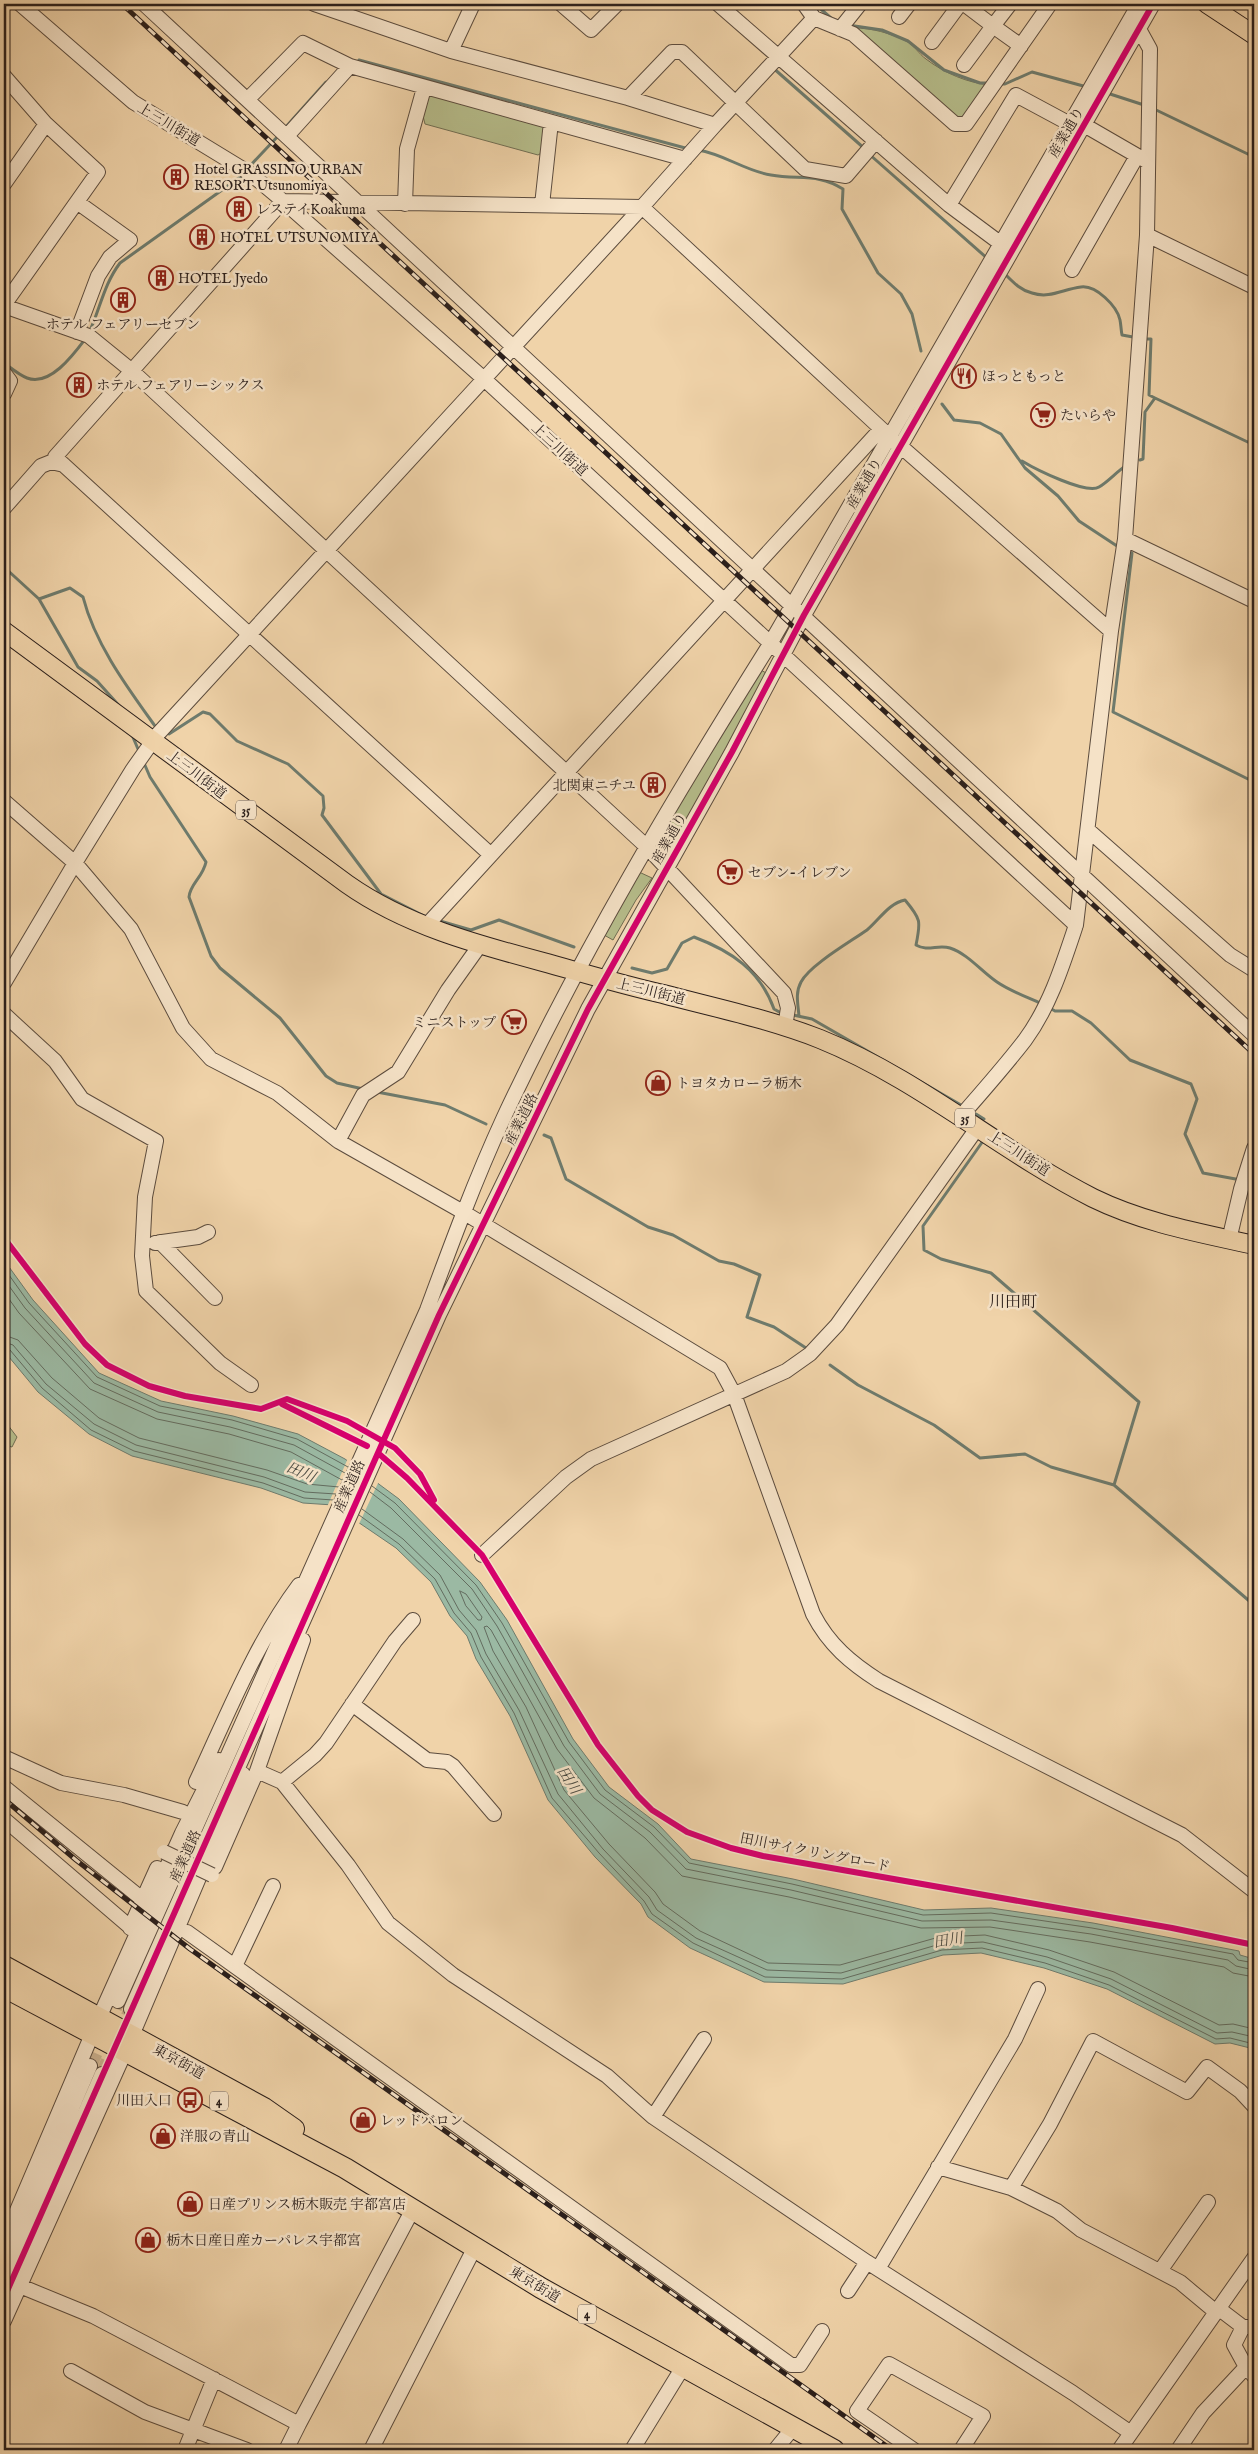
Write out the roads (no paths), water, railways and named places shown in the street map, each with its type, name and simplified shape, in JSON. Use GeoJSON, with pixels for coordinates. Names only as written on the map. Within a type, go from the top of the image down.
{"type":"FeatureCollection","features":[{"type":"Feature","properties":{"kind":"highway","name":"東京街道"},"geometry":{"type":"LineString","coordinates":[[4,1966],[96,2026],[345,2168],[542,2288],[834,2450]]}},
{"type":"Feature","properties":{"kind":"highway","name":"東京街道"},"geometry":{"type":"LineString","coordinates":[[4,1988],[96,2026]]}},
{"type":"Feature","properties":{"kind":"main road"},"geometry":{"type":"LineString","coordinates":[[1207,4],[1254,36]]}},
{"type":"Feature","properties":{"kind":"main road","name":"上三川街道"},"geometry":{"type":"LineString","coordinates":[[4,631],[361,894],[386,909],[426,926],[480,945],[604,979],[737,1012],[785,1027],[875,1064],[1096,1199],[1162,1224],[1254,1245]]}},
{"type":"Feature","properties":{"kind":"street","name":"上三川街道"},"geometry":{"type":"LineString","coordinates":[[20,4],[133,102],[251,174],[283,200],[483,378],[1076,925]]}},
{"type":"Feature","properties":{"kind":"street"},"geometry":{"type":"LineString","coordinates":[[144,4],[1083,874],[1254,1035]]}},
{"type":"Feature","properties":{"kind":"street"},"geometry":{"type":"LineString","coordinates":[[316,4],[450,50],[628,98],[715,125]]}},
{"type":"Feature","properties":{"kind":"street"},"geometry":{"type":"LineString","coordinates":[[450,50],[473,4]]}},
{"type":"Feature","properties":{"kind":"street"},"geometry":{"type":"LineString","coordinates":[[561,4],[591,30],[618,4]]}},
{"type":"Feature","properties":{"kind":"street"},"geometry":{"type":"LineString","coordinates":[[718,4],[949,206],[1006,248]]}},
{"type":"Feature","properties":{"kind":"street"},"geometry":{"type":"LineString","coordinates":[[804,4],[814,18],[853,34],[955,124],[966,124],[1050,4]]}},
{"type":"Feature","properties":{"kind":"street"},"geometry":{"type":"LineString","coordinates":[[840,29],[860,4]]}},
{"type":"Feature","properties":{"kind":"street"},"geometry":{"type":"LineString","coordinates":[[899,17],[909,4]]}},
{"type":"Feature","properties":{"kind":"street"},"geometry":{"type":"LineString","coordinates":[[932,42],[960,4]]}},
{"type":"Feature","properties":{"kind":"street"},"geometry":{"type":"LineString","coordinates":[[964,4],[1020,46]]}},
{"type":"Feature","properties":{"kind":"street"},"geometry":{"type":"LineString","coordinates":[[964,65],[1010,4]]}},
{"type":"Feature","properties":{"kind":"street","name":"産業通り"},"geometry":{"type":"LineString","coordinates":[[604,979],[732,752],[804,615],[900,446],[1070,124],[1140,4]]}},
{"type":"Feature","properties":{"kind":"street","name":"産業通り"},"geometry":{"type":"LineString","coordinates":[[578,971],[647,847],[793,605],[885,433],[1084,125],[1153,4]]}},
{"type":"Feature","properties":{"kind":"street"},"geometry":{"type":"LineString","coordinates":[[4,983],[75,862],[152,740],[642,207],[715,125],[780,58],[814,18]]}},
{"type":"Feature","properties":{"kind":"street"},"geometry":{"type":"LineString","coordinates":[[961,1116],[1025,1040],[1040,1016],[1063,966],[1076,925],[1111,631],[1125,539],[1147,235],[1143,159],[1150,49],[1139,29]]}},
{"type":"Feature","properties":{"kind":"street"},"geometry":{"type":"LineString","coordinates":[[248,99],[303,43],[350,66],[685,159]]}},
{"type":"Feature","properties":{"kind":"street"},"geometry":{"type":"LineString","coordinates":[[628,98],[672,52],[682,52],[805,169],[846,176],[876,141]]}},
{"type":"Feature","properties":{"kind":"street"},"geometry":{"type":"LineString","coordinates":[[287,136],[350,66]]}},
{"type":"Feature","properties":{"kind":"street"},"geometry":{"type":"LineString","coordinates":[[4,76],[46,124],[98,172],[4,306],[89,336],[132,371],[326,550],[667,867],[784,993],[788,1008],[785,1027]]}},
{"type":"Feature","properties":{"kind":"street"},"geometry":{"type":"LineString","coordinates":[[405,204],[406,150],[424,88]]}},
{"type":"Feature","properties":{"kind":"street"},"geometry":{"type":"LineString","coordinates":[[949,206],[1016,95],[1070,124],[1084,125],[1143,159]]}},
{"type":"Feature","properties":{"kind":"street"},"geometry":{"type":"LineString","coordinates":[[542,205],[551,122]]}},
{"type":"Feature","properties":{"kind":"street"},"geometry":{"type":"LineString","coordinates":[[4,184],[46,124]]}},
{"type":"Feature","properties":{"kind":"street"},"geometry":{"type":"LineString","coordinates":[[1072,270],[1143,159]]}},
{"type":"Feature","properties":{"kind":"street"},"geometry":{"type":"LineString","coordinates":[[491,855],[55,457],[283,200],[405,204],[642,207],[885,433],[1111,631]]}},
{"type":"Feature","properties":{"kind":"street"},"geometry":{"type":"LineString","coordinates":[[77,202],[130,240],[110,257],[98,276],[77,332]]}},
{"type":"Feature","properties":{"kind":"street"},"geometry":{"type":"LineString","coordinates":[[1147,235],[1254,287]]}},
{"type":"Feature","properties":{"kind":"street"},"geometry":{"type":"LineString","coordinates":[[4,373],[10,381],[4,394]]}},
{"type":"Feature","properties":{"kind":"street"},"geometry":{"type":"LineString","coordinates":[[426,926],[753,569],[885,433]]}},
{"type":"Feature","properties":{"kind":"street"},"geometry":{"type":"LineString","coordinates":[[4,508],[40,466],[50,462],[64,465]]}},
{"type":"Feature","properties":{"kind":"street"},"geometry":{"type":"LineString","coordinates":[[1125,539],[1254,601]]}},
{"type":"Feature","properties":{"kind":"street"},"geometry":{"type":"LineString","coordinates":[[4,801],[75,862],[131,929],[183,1028],[211,1059],[277,1093],[338,1141],[484,1224],[720,1368],[734,1394],[807,1600],[821,1630],[841,1654],[879,1681],[1182,1835],[1254,1891]]}},
{"type":"Feature","properties":{"kind":"street"},"geometry":{"type":"LineString","coordinates":[[1088,830],[1230,955],[1254,970]]}},
{"type":"Feature","properties":{"kind":"street"},"geometry":{"type":"LineString","coordinates":[[338,1141],[363,1095],[398,1072],[448,990],[480,945]]}},
{"type":"Feature","properties":{"kind":"street","name":"産業道路"},"geometry":{"type":"LineString","coordinates":[[118,2001],[262,1697],[321,1566],[369,1456],[427,1310],[463,1212],[504,1118],[578,971]]}},
{"type":"Feature","properties":{"kind":"street","name":"産業道路"},"geometry":{"type":"LineString","coordinates":[[369,1456],[604,979]]}},
{"type":"Feature","properties":{"kind":"street"},"geometry":{"type":"LineString","coordinates":[[4,1014],[55,1061],[82,1099],[156,1141],[145,1196],[142,1245],[146,1291],[220,1363],[251,1385]]}},
{"type":"Feature","properties":{"kind":"street"},"geometry":{"type":"LineString","coordinates":[[482,1555],[566,1477],[592,1459],[786,1371],[810,1354],[837,1325],[906,1232],[978,1127]]}},
{"type":"Feature","properties":{"kind":"street"},"geometry":{"type":"LineString","coordinates":[[1229,1240],[1254,1148]]}},
{"type":"Feature","properties":{"kind":"street"},"geometry":{"type":"LineString","coordinates":[[142,1245],[198,1237],[208,1232]]}},
{"type":"Feature","properties":{"kind":"street"},"geometry":{"type":"LineString","coordinates":[[160,1242],[215,1298]]}},
{"type":"Feature","properties":{"kind":"street"},"geometry":{"type":"LineString","coordinates":[[129,2044],[150,2015],[257,1771],[321,1566]]}},
{"type":"Feature","properties":{"kind":"street"},"geometry":{"type":"LineString","coordinates":[[96,2026],[102,1992],[142,1899],[251,1665],[286,1602],[321,1566]]}},
{"type":"Feature","properties":{"kind":"street"},"geometry":{"type":"LineString","coordinates":[[282,1782],[315,1755],[395,1641],[413,1620]]}},
{"type":"Feature","properties":{"kind":"street"},"geometry":{"type":"LineString","coordinates":[[4,2241],[96,2026],[208,1778],[262,1697]]}},
{"type":"Feature","properties":{"kind":"street"},"geometry":{"type":"LineString","coordinates":[[4,2321],[129,2044],[238,1791],[262,1697]]}},
{"type":"Feature","properties":{"kind":"street","name":"産業道路"},"geometry":{"type":"LineString","coordinates":[[131,2009],[262,1697]]}},
{"type":"Feature","properties":{"kind":"street"},"geometry":{"type":"LineString","coordinates":[[352,1704],[427,1760],[447,1762],[453,1766],[494,1814]]}},
{"type":"Feature","properties":{"kind":"street"},"geometry":{"type":"LineString","coordinates":[[4,1757],[61,1783],[124,1795],[183,1812]]}},
{"type":"Feature","properties":{"kind":"street"},"geometry":{"type":"LineString","coordinates":[[257,1771],[282,1782],[348,1865],[382,1916],[393,1928],[453,1975],[606,2076],[653,2117],[872,2265],[1073,2393],[1131,2433]]}},
{"type":"Feature","properties":{"kind":"street"},"geometry":{"type":"LineString","coordinates":[[4,1787],[142,1899]]}},
{"type":"Feature","properties":{"kind":"street"},"geometry":{"type":"LineString","coordinates":[[4,1819],[130,1927]]}},
{"type":"Feature","properties":{"kind":"street"},"geometry":{"type":"LineString","coordinates":[[164,1852],[212,1875]]}},
{"type":"Feature","properties":{"kind":"street"},"geometry":{"type":"LineString","coordinates":[[235,1966],[273,1886]]}},
{"type":"Feature","properties":{"kind":"street"},"geometry":{"type":"LineString","coordinates":[[187,1932],[791,2365],[796,2367],[803,2362],[822,2332]]}},
{"type":"Feature","properties":{"kind":"street"},"geometry":{"type":"LineString","coordinates":[[848,2291],[872,2265],[938,2167],[1015,2039],[1038,1989]]}},
{"type":"Feature","properties":{"kind":"street"},"geometry":{"type":"LineString","coordinates":[[653,2117],[704,2039]]}},
{"type":"Feature","properties":{"kind":"street"},"geometry":{"type":"LineString","coordinates":[[1011,2188],[1050,2124],[1093,2041],[1187,2092],[1207,2067],[1240,2091],[1254,2106]]}},
{"type":"Feature","properties":{"kind":"street"},"geometry":{"type":"LineString","coordinates":[[4,2265],[90,2066]]}},
{"type":"Feature","properties":{"kind":"street"},"geometry":{"type":"LineString","coordinates":[[4,2298],[102,2074]]}},
{"type":"Feature","properties":{"kind":"street"},"geometry":{"type":"LineString","coordinates":[[938,2167],[1011,2188],[1057,2211],[1081,2230],[1180,2282],[1217,2310],[1249,2327],[1234,2345],[1250,2371],[1203,2413],[1178,2450]]}},
{"type":"Feature","properties":{"kind":"street"},"geometry":{"type":"LineString","coordinates":[[1160,2271],[1208,2202]]}},
{"type":"Feature","properties":{"kind":"street"},"geometry":{"type":"LineString","coordinates":[[286,2450],[413,2209]]}},
{"type":"Feature","properties":{"kind":"street"},"geometry":{"type":"LineString","coordinates":[[371,2450],[475,2247]]}},
{"type":"Feature","properties":{"kind":"street"},"geometry":{"type":"LineString","coordinates":[[1119,2450],[1254,2258]]}},
{"type":"Feature","properties":{"kind":"street"},"geometry":{"type":"LineString","coordinates":[[20,2286],[93,2316],[299,2424]]}},
{"type":"Feature","properties":{"kind":"street"},"geometry":{"type":"LineString","coordinates":[[914,2450],[857,2411],[889,2364],[983,2416],[961,2450]]}},
{"type":"Feature","properties":{"kind":"street"},"geometry":{"type":"LineString","coordinates":[[632,2450],[684,2367]]}},
{"type":"Feature","properties":{"kind":"street"},"geometry":{"type":"LineString","coordinates":[[72,2371],[145,2412],[247,2450]]}},
{"type":"Feature","properties":{"kind":"street"},"geometry":{"type":"LineString","coordinates":[[185,2450],[214,2379]]}},
{"type":"Feature","properties":{"kind":"street"},"geometry":{"type":"LineString","coordinates":[[775,2450],[793,2428]]}},
{"type":"Feature","properties":{"kind":"water","name":"田川"},"geometry":{"type":"Polygon","coordinates":[[[4,1260],[33,1300],[99,1373],[161,1401],[233,1416],[298,1434],[345,1459],[399,1499],[480,1582],[507,1620],[573,1739],[609,1787],[658,1824],[691,1859],[793,1879],[924,1910],[991,1908],[1093,1923],[1239,1951],[1240,1955],[1254,1959],[1254,2049],[1230,2043],[1215,2044],[1107,1989],[1044,1968],[981,1953],[943,1955],[843,1984],[764,1982],[690,1948],[648,1917],[641,1904],[595,1857],[548,1800],[510,1716],[476,1659],[467,1636],[450,1616],[431,1582],[396,1548],[333,1505],[303,1503],[261,1488],[132,1456],[89,1434],[38,1392],[4,1351],[4,1260]]]}},
{"type":"Feature","properties":{"kind":"waterway"},"geometry":{"type":"LineString","coordinates":[[815,4],[831,18]]}},
{"type":"Feature","properties":{"kind":"waterway"},"geometry":{"type":"LineString","coordinates":[[848,25],[882,30],[908,41],[944,70],[980,83],[989,83]]}},
{"type":"Feature","properties":{"kind":"waterway"},"geometry":{"type":"LineString","coordinates":[[359,60],[689,149]]}},
{"type":"Feature","properties":{"kind":"waterway"},"geometry":{"type":"LineString","coordinates":[[772,67],[865,149]]}},
{"type":"Feature","properties":{"kind":"waterway"},"geometry":{"type":"LineString","coordinates":[[1001,84],[1032,72],[1087,87]]}},
{"type":"Feature","properties":{"kind":"waterway"},"geometry":{"type":"LineString","coordinates":[[284,129],[326,82]]}},
{"type":"Feature","properties":{"kind":"waterway"},"geometry":{"type":"LineString","coordinates":[[1107,93],[1144,105]]}},
{"type":"Feature","properties":{"kind":"waterway"},"geometry":{"type":"LineString","coordinates":[[1152,108],[1254,157]]}},
{"type":"Feature","properties":{"kind":"waterway"},"geometry":{"type":"LineString","coordinates":[[248,168],[280,134]]}},
{"type":"Feature","properties":{"kind":"waterway"},"geometry":{"type":"LineString","coordinates":[[698,150],[717,155],[761,173],[817,179],[843,189],[842,209],[878,273],[901,294],[912,314],[921,351]]}},
{"type":"Feature","properties":{"kind":"waterway"},"geometry":{"type":"LineString","coordinates":[[869,154],[988,259]]}},
{"type":"Feature","properties":{"kind":"waterway"},"geometry":{"type":"LineString","coordinates":[[89,333],[106,288],[120,263],[243,175]]}},
{"type":"Feature","properties":{"kind":"waterway"},"geometry":{"type":"LineString","coordinates":[[1004,273],[1020,288],[1039,295],[1081,287],[1093,289],[1115,309],[1120,320],[1122,335],[1133,337]]}},
{"type":"Feature","properties":{"kind":"waterway"},"geometry":{"type":"LineString","coordinates":[[4,363],[27,378],[36,380],[44,378],[53,374],[61,367],[86,338]]}},
{"type":"Feature","properties":{"kind":"waterway"},"geometry":{"type":"LineString","coordinates":[[1146,339],[1151,339],[1149,395],[1155,398]]}},
{"type":"Feature","properties":{"kind":"waterway"},"geometry":{"type":"LineString","coordinates":[[1140,460],[1143,459],[1145,412],[1155,398],[1254,445]]}},
{"type":"Feature","properties":{"kind":"waterway"},"geometry":{"type":"LineString","coordinates":[[942,404],[954,420],[980,423],[1001,434],[1025,468],[1058,496],[1079,521],[1120,548]]}},
{"type":"Feature","properties":{"kind":"waterway"},"geometry":{"type":"LineString","coordinates":[[1022,461],[1061,480],[1093,489],[1103,485],[1127,465]]}},
{"type":"Feature","properties":{"kind":"waterway"},"geometry":{"type":"LineString","coordinates":[[1126,550],[1132,553],[1113,712],[1254,782]]}},
{"type":"Feature","properties":{"kind":"waterway"},"geometry":{"type":"LineString","coordinates":[[4,567],[39,599],[78,667],[97,681],[123,710]]}},
{"type":"Feature","properties":{"kind":"waterway"},"geometry":{"type":"LineString","coordinates":[[39,599],[70,588],[83,597],[95,632],[123,680],[155,726]]}},
{"type":"Feature","properties":{"kind":"waterway"},"geometry":{"type":"LineString","coordinates":[[169,734],[203,712],[210,714],[237,741],[288,764],[323,796],[324,808],[322,815],[381,894],[426,917]]}},
{"type":"Feature","properties":{"kind":"waterway"},"geometry":{"type":"LineString","coordinates":[[132,735],[138,749]]}},
{"type":"Feature","properties":{"kind":"waterway"},"geometry":{"type":"LineString","coordinates":[[144,763],[150,777],[206,862],[189,897],[211,956],[220,968],[280,1018],[326,1076],[337,1083],[363,1089]]}},
{"type":"Feature","properties":{"kind":"waterway"},"geometry":{"type":"LineString","coordinates":[[799,1016],[798,990],[806,975],[821,961],[867,930],[889,908],[905,900],[917,916],[919,931],[916,945],[925,948],[946,947],[957,951],[969,958],[991,978],[1002,985],[1042,1004]]}},
{"type":"Feature","properties":{"kind":"waterway"},"geometry":{"type":"LineString","coordinates":[[440,921],[471,930],[499,920],[574,947]]}},
{"type":"Feature","properties":{"kind":"waterway"},"geometry":{"type":"LineString","coordinates":[[632,968],[652,973],[667,969],[682,943],[694,937],[720,949],[743,964],[761,983],[774,1009],[781,1013]]}},
{"type":"Feature","properties":{"kind":"waterway"},"geometry":{"type":"LineString","coordinates":[[1048,1007],[1055,1011],[1072,1011],[1091,1023],[1130,1060],[1191,1084],[1197,1099],[1185,1134],[1203,1173],[1241,1180]]}},
{"type":"Feature","properties":{"kind":"waterway"},"geometry":{"type":"LineString","coordinates":[[793,1015],[812,1019],[961,1105]]}},
{"type":"Feature","properties":{"kind":"waterway"},"geometry":{"type":"LineString","coordinates":[[377,1092],[445,1105],[486,1124]]}},
{"type":"Feature","properties":{"kind":"waterway"},"geometry":{"type":"LineString","coordinates":[[976,1114],[984,1119]]}},
{"type":"Feature","properties":{"kind":"waterway"},"geometry":{"type":"LineString","coordinates":[[544,1135],[551,1138],[566,1179],[648,1227],[673,1235],[719,1261],[734,1264],[760,1275],[747,1317],[774,1327],[806,1348]]}},
{"type":"Feature","properties":{"kind":"waterway"},"geometry":{"type":"LineString","coordinates":[[983,1141],[923,1226],[924,1250],[941,1259],[991,1273],[1139,1402],[1114,1485],[1254,1605]]}},
{"type":"Feature","properties":{"kind":"waterway"},"geometry":{"type":"LineString","coordinates":[[1247,1183],[1254,1186]]}},
{"type":"Feature","properties":{"kind":"waterway"},"geometry":{"type":"LineString","coordinates":[[830,1365],[858,1385],[934,1425],[980,1458],[1025,1454],[1051,1467],[1114,1485]]}},
{"type":"Feature","properties":{"kind":"tunnel"},"geometry":{"type":"LineString","coordinates":[[90,2066],[118,2001]]}},
{"type":"Feature","properties":{"kind":"tunnel"},"geometry":{"type":"LineString","coordinates":[[102,2074],[131,2009]]}},
{"type":"Feature","properties":{"kind":"railway"},"geometry":{"type":"LineString","coordinates":[[122,4],[1254,1054]]}},
{"type":"Feature","properties":{"kind":"railway"},"geometry":{"type":"LineString","coordinates":[[4,1799],[76,1860],[190,1949],[892,2450]]}},
{"type":"Feature","properties":{"kind":"place","name":"Hotel GRASSINO URBAN RESORT Utsunomiya"},"geometry":{"type":"Point","coordinates":[176,177]}},
{"type":"Feature","properties":{"kind":"place","name":"レステイKoakuma"},"geometry":{"type":"Point","coordinates":[239,209]}},
{"type":"Feature","properties":{"kind":"place","name":"HOTEL UTSUNOMIYA"},"geometry":{"type":"Point","coordinates":[202,237]}},
{"type":"Feature","properties":{"kind":"place","name":"HOTEL Jyedo"},"geometry":{"type":"Point","coordinates":[161,278]}},
{"type":"Feature","properties":{"kind":"place","name":"ホテル フェアリーセブン"},"geometry":{"type":"Point","coordinates":[123,300]}},
{"type":"Feature","properties":{"kind":"place","name":"ほっともっと"},"geometry":{"type":"Point","coordinates":[964,376]}},
{"type":"Feature","properties":{"kind":"place","name":"ホテル フェアリーシックス"},"geometry":{"type":"Point","coordinates":[79,385]}},
{"type":"Feature","properties":{"kind":"place","name":"たいらや"},"geometry":{"type":"Point","coordinates":[1043,415]}},
{"type":"Feature","properties":{"kind":"place","name":"北関東ニチユ"},"geometry":{"type":"Point","coordinates":[653,785]}},
{"type":"Feature","properties":{"kind":"place","name":"セブン-イレブン"},"geometry":{"type":"Point","coordinates":[730,872]}},
{"type":"Feature","properties":{"kind":"place","name":"ミニストップ"},"geometry":{"type":"Point","coordinates":[514,1022]}},
{"type":"Feature","properties":{"kind":"place","name":"トヨタカローラ栃木"},"geometry":{"type":"Point","coordinates":[658,1083]}},
{"type":"Feature","properties":{"kind":"place","name":"川田入口"},"geometry":{"type":"Point","coordinates":[190,2100]}},
{"type":"Feature","properties":{"kind":"place","name":"レッドバロン"},"geometry":{"type":"Point","coordinates":[363,2120]}},
{"type":"Feature","properties":{"kind":"place","name":"洋服の青山"},"geometry":{"type":"Point","coordinates":[163,2136]}},
{"type":"Feature","properties":{"kind":"place","name":"日産プリンス栃木販売 宇都宮店"},"geometry":{"type":"Point","coordinates":[190,2204]}},
{"type":"Feature","properties":{"kind":"place","name":"栃木日産日産カーパレス宇都宮"},"geometry":{"type":"Point","coordinates":[148,2240]}},
{"type":"Feature","properties":{"kind":"district","name":"川田町"},"geometry":{"type":"Point","coordinates":[1013,1301]}}]}
